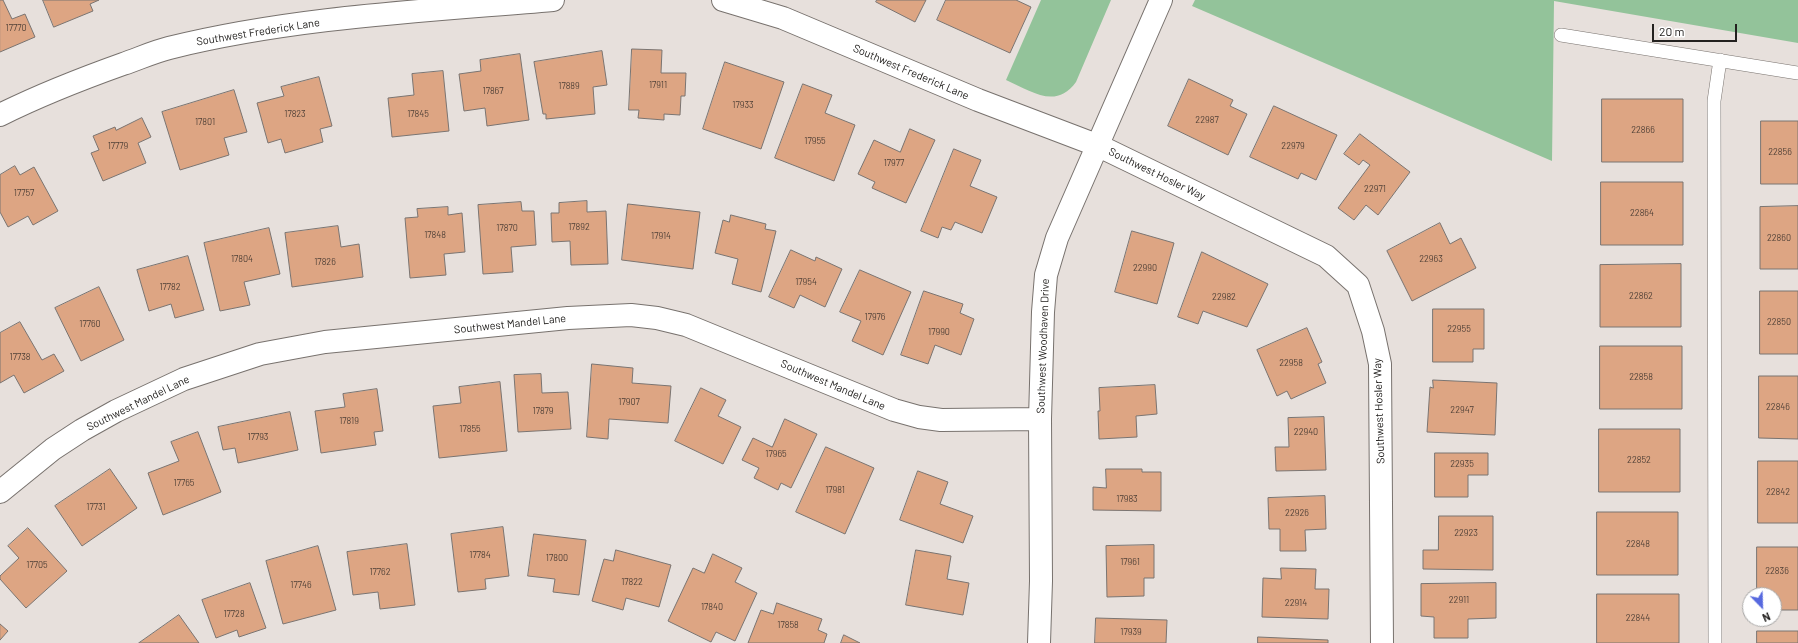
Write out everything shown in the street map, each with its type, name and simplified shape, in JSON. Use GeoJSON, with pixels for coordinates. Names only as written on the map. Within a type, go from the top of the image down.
{"type":"FeatureCollection","features":[{"type":"Feature","properties":{"kind":"street","name":"Southwest Frederick Lane"},"geometry":{"type":"LineString","coordinates":[[0,115],[47,92],[167,48],[215,38],[282,25],[553,0]]}},
{"type":"Feature","properties":{"kind":"street","name":"Southwest Frederick Lane"},"geometry":{"type":"LineString","coordinates":[[723,0],[783,18],[978,100],[1099,146]]}},
{"type":"Feature","properties":{"kind":"street","name":"Southwest Woodhaven Drive"},"geometry":{"type":"LineString","coordinates":[[1039,643],[1041,581],[1040,420],[1042,312],[1046,275],[1057,238],[1099,146],[1161,0]]}},
{"type":"Feature","properties":{"kind":"street","name":"Southwest Hosler Way"},"geometry":{"type":"LineString","coordinates":[[1099,146],[1326,256],[1358,285],[1373,331],[1380,364],[1382,643]]}},
{"type":"Feature","properties":{"kind":"street","name":"Southwest Mandel Lane"},"geometry":{"type":"LineString","coordinates":[[0,492],[53,449],[82,430],[159,390],[237,361],[260,354],[325,342],[568,318],[631,315],[657,318],[686,325],[894,410],[919,417],[941,420],[1040,420]]}},
{"type":"Feature","properties":{"kind":"lane"},"geometry":{"type":"LineString","coordinates":[[1561,35],[1798,73]]}},
{"type":"Feature","properties":{"kind":"lane"},"geometry":{"type":"LineString","coordinates":[[1715,643],[1714,101],[1720,60]]}},
{"type":"Feature","properties":{"kind":"green space"},"geometry":{"type":"Polygon","coordinates":[[[1041,0],[1111,0],[1076,82],[1060,95],[1052,97],[1034,93],[1006,80],[1041,0]]]}},
{"type":"Feature","properties":{"kind":"green space"},"geometry":{"type":"Polygon","coordinates":[[[1195,0],[1798,0],[1798,43],[1554,1],[1552,161],[1192,6],[1195,0]]]}},
{"type":"Feature","properties":{"kind":"building"},"geometry":{"type":"Polygon","coordinates":[[[0,0],[3,0],[12,19],[25,14],[35,37],[0,52],[0,0]]]}},
{"type":"Feature","properties":{"kind":"building"},"geometry":{"type":"Polygon","coordinates":[[[43,0],[99,0],[90,4],[93,11],[54,27],[43,0]]]}},
{"type":"Feature","properties":{"kind":"building"},"geometry":{"type":"Polygon","coordinates":[[[877,0],[926,0],[915,22],[876,2],[877,0]]]}},
{"type":"Feature","properties":{"kind":"building"},"geometry":{"type":"Polygon","coordinates":[[[946,0],[1016,0],[1031,7],[1010,53],[937,20],[946,0]]]}},
{"type":"Feature","properties":{"kind":"building"},"geometry":{"type":"Polygon","coordinates":[[[632,49],[662,50],[661,73],[686,73],[685,96],[681,96],[680,115],[664,114],[664,120],[638,118],[639,110],[629,110],[632,49]]]}},
{"type":"Feature","properties":{"kind":"building"},"geometry":{"type":"Polygon","coordinates":[[[602,51],[607,85],[593,87],[595,114],[546,119],[546,114],[543,114],[534,62],[602,51]]]}},
{"type":"Feature","properties":{"kind":"building"},"geometry":{"type":"Polygon","coordinates":[[[520,54],[529,120],[487,126],[485,108],[464,111],[459,74],[481,71],[480,60],[520,54]]]}},
{"type":"Feature","properties":{"kind":"building"},"geometry":{"type":"Polygon","coordinates":[[[725,62],[784,82],[761,149],[703,129],[725,62]]]}},
{"type":"Feature","properties":{"kind":"building"},"geometry":{"type":"Polygon","coordinates":[[[443,71],[449,131],[392,137],[388,98],[414,95],[412,74],[443,71]]]}},
{"type":"Feature","properties":{"kind":"building"},"geometry":{"type":"Polygon","coordinates":[[[319,77],[332,126],[320,129],[323,142],[285,153],[281,139],[268,143],[257,103],[284,96],[281,87],[319,77]]]}},
{"type":"Feature","properties":{"kind":"building"},"geometry":{"type":"Polygon","coordinates":[[[1189,79],[1233,100],[1230,106],[1247,114],[1228,155],[1168,126],[1189,79]]]}},
{"type":"Feature","properties":{"kind":"building"},"geometry":{"type":"Polygon","coordinates":[[[803,84],[832,95],[825,113],[855,125],[834,181],[775,158],[803,84]]]}},
{"type":"Feature","properties":{"kind":"building"},"geometry":{"type":"Polygon","coordinates":[[[234,90],[247,132],[224,138],[229,155],[180,170],[162,112],[234,90]]]}},
{"type":"Feature","properties":{"kind":"building"},"geometry":{"type":"Polygon","coordinates":[[[1602,99],[1683,99],[1683,162],[1602,162],[1602,99]]]}},
{"type":"Feature","properties":{"kind":"building"},"geometry":{"type":"Polygon","coordinates":[[[1274,106],[1337,135],[1316,180],[1301,173],[1298,179],[1250,157],[1274,106]]]}},
{"type":"Feature","properties":{"kind":"building"},"geometry":{"type":"Polygon","coordinates":[[[142,118],[151,137],[138,143],[146,163],[103,181],[91,153],[99,150],[93,136],[115,127],[116,130],[142,118]]]}},
{"type":"Feature","properties":{"kind":"building"},"geometry":{"type":"Polygon","coordinates":[[[1761,121],[1798,121],[1798,184],[1761,184],[1761,121]]]}},
{"type":"Feature","properties":{"kind":"building"},"geometry":{"type":"Polygon","coordinates":[[[910,129],[935,140],[906,203],[872,188],[875,182],[858,174],[874,140],[900,152],[910,129]]]}},
{"type":"Feature","properties":{"kind":"building"},"geometry":{"type":"Polygon","coordinates":[[[1360,134],[1410,172],[1378,215],[1366,205],[1354,220],[1338,208],[1370,165],[1363,160],[1359,165],[1344,154],[1360,134]]]}},
{"type":"Feature","properties":{"kind":"building"},"geometry":{"type":"Polygon","coordinates":[[[954,149],[981,160],[970,186],[997,197],[982,233],[955,222],[951,230],[942,227],[938,238],[921,231],[954,149]]]}},
{"type":"Feature","properties":{"kind":"building"},"geometry":{"type":"Polygon","coordinates":[[[15,166],[20,175],[34,167],[58,211],[33,225],[28,216],[8,227],[0,212],[0,175],[15,166]]]}},
{"type":"Feature","properties":{"kind":"building"},"geometry":{"type":"Polygon","coordinates":[[[1601,182],[1683,182],[1683,245],[1601,245],[1601,182]]]}},
{"type":"Feature","properties":{"kind":"building"},"geometry":{"type":"Polygon","coordinates":[[[587,201],[587,212],[606,211],[608,264],[571,265],[570,241],[552,242],[551,213],[559,213],[559,203],[587,201]]]}},
{"type":"Feature","properties":{"kind":"building"},"geometry":{"type":"Polygon","coordinates":[[[521,202],[522,211],[534,211],[536,245],[511,247],[513,272],[483,274],[478,205],[521,202]]]}},
{"type":"Feature","properties":{"kind":"building"},"geometry":{"type":"Polygon","coordinates":[[[628,204],[700,212],[693,269],[622,260],[628,204]]]}},
{"type":"Feature","properties":{"kind":"building"},"geometry":{"type":"Polygon","coordinates":[[[1798,206],[1798,269],[1760,269],[1760,207],[1798,206]]]}},
{"type":"Feature","properties":{"kind":"building"},"geometry":{"type":"Polygon","coordinates":[[[448,207],[448,215],[462,213],[465,252],[444,254],[446,275],[410,278],[405,218],[418,217],[417,209],[448,207]]]}},
{"type":"Feature","properties":{"kind":"building"},"geometry":{"type":"Polygon","coordinates":[[[731,215],[766,224],[765,229],[776,231],[761,292],[732,284],[738,259],[715,253],[723,220],[729,222],[731,215]]]}},
{"type":"Feature","properties":{"kind":"building"},"geometry":{"type":"Polygon","coordinates":[[[1440,223],[1450,244],[1461,238],[1476,268],[1412,301],[1387,251],[1440,223]]]}},
{"type":"Feature","properties":{"kind":"building"},"geometry":{"type":"Polygon","coordinates":[[[338,226],[341,247],[359,244],[363,277],[292,287],[285,233],[338,226]]]}},
{"type":"Feature","properties":{"kind":"building"},"geometry":{"type":"Polygon","coordinates":[[[269,228],[280,274],[244,282],[250,305],[220,311],[204,243],[269,228]]]}},
{"type":"Feature","properties":{"kind":"building"},"geometry":{"type":"Polygon","coordinates":[[[1132,231],[1174,243],[1157,304],[1115,292],[1132,231]]]}},
{"type":"Feature","properties":{"kind":"building"},"geometry":{"type":"Polygon","coordinates":[[[791,250],[815,261],[816,257],[842,269],[825,307],[800,295],[794,308],[769,297],[791,250]]]}},
{"type":"Feature","properties":{"kind":"building"},"geometry":{"type":"Polygon","coordinates":[[[1202,252],[1268,284],[1247,327],[1203,311],[1198,324],[1178,317],[1202,252]]]}},
{"type":"Feature","properties":{"kind":"building"},"geometry":{"type":"Polygon","coordinates":[[[188,256],[204,310],[175,318],[171,304],[149,311],[137,270],[188,256]]]}},
{"type":"Feature","properties":{"kind":"building"},"geometry":{"type":"Polygon","coordinates":[[[1681,264],[1681,327],[1600,327],[1600,265],[1681,264]]]}},
{"type":"Feature","properties":{"kind":"building"},"geometry":{"type":"Polygon","coordinates":[[[860,270],[911,292],[883,355],[852,341],[861,321],[840,312],[860,270]]]}},
{"type":"Feature","properties":{"kind":"building"},"geometry":{"type":"Polygon","coordinates":[[[99,287],[124,340],[81,361],[55,308],[99,287]]]}},
{"type":"Feature","properties":{"kind":"building"},"geometry":{"type":"Polygon","coordinates":[[[924,291],[963,304],[960,313],[974,319],[961,355],[935,345],[928,364],[901,355],[924,291]]]}},
{"type":"Feature","properties":{"kind":"building"},"geometry":{"type":"Polygon","coordinates":[[[1760,291],[1798,291],[1798,354],[1760,354],[1760,291]]]}},
{"type":"Feature","properties":{"kind":"building"},"geometry":{"type":"Polygon","coordinates":[[[1433,309],[1484,309],[1484,349],[1473,349],[1473,362],[1433,362],[1433,309]]]}},
{"type":"Feature","properties":{"kind":"building"},"geometry":{"type":"Polygon","coordinates":[[[20,322],[42,360],[54,354],[64,371],[24,393],[14,375],[0,383],[0,333],[20,322]]]}},
{"type":"Feature","properties":{"kind":"building"},"geometry":{"type":"Polygon","coordinates":[[[1307,328],[1322,362],[1318,364],[1326,383],[1291,399],[1287,391],[1277,396],[1257,350],[1307,328]]]}},
{"type":"Feature","properties":{"kind":"building"},"geometry":{"type":"Polygon","coordinates":[[[1600,346],[1682,346],[1682,409],[1600,409],[1600,346]]]}},
{"type":"Feature","properties":{"kind":"building"},"geometry":{"type":"Polygon","coordinates":[[[592,364],[633,368],[632,383],[671,386],[668,423],[609,419],[608,439],[587,437],[592,364]]]}},
{"type":"Feature","properties":{"kind":"building"},"geometry":{"type":"Polygon","coordinates":[[[541,374],[542,393],[568,392],[571,429],[518,432],[514,375],[541,374]]]}},
{"type":"Feature","properties":{"kind":"building"},"geometry":{"type":"Polygon","coordinates":[[[1759,376],[1798,376],[1798,439],[1759,438],[1759,376]]]}},
{"type":"Feature","properties":{"kind":"building"},"geometry":{"type":"Polygon","coordinates":[[[1433,380],[1497,383],[1495,435],[1427,432],[1430,387],[1433,388],[1433,380]]]}},
{"type":"Feature","properties":{"kind":"building"},"geometry":{"type":"Polygon","coordinates":[[[500,382],[507,451],[439,458],[433,406],[461,403],[459,387],[500,382]]]}},
{"type":"Feature","properties":{"kind":"building"},"geometry":{"type":"Polygon","coordinates":[[[1155,385],[1157,414],[1136,416],[1137,437],[1099,439],[1099,388],[1155,385]]]}},
{"type":"Feature","properties":{"kind":"building"},"geometry":{"type":"Polygon","coordinates":[[[701,388],[726,400],[718,416],[741,427],[723,464],[675,441],[701,388]]]}},
{"type":"Feature","properties":{"kind":"building"},"geometry":{"type":"Polygon","coordinates":[[[377,389],[383,431],[374,432],[376,445],[321,453],[315,411],[345,407],[343,394],[377,389]]]}},
{"type":"Feature","properties":{"kind":"building"},"geometry":{"type":"Polygon","coordinates":[[[290,412],[298,450],[238,463],[235,448],[223,450],[218,427],[290,412]]]}},
{"type":"Feature","properties":{"kind":"building"},"geometry":{"type":"Polygon","coordinates":[[[1324,417],[1326,470],[1276,471],[1275,447],[1289,447],[1288,418],[1324,417]]]}},
{"type":"Feature","properties":{"kind":"building"},"geometry":{"type":"Polygon","coordinates":[[[785,419],[817,434],[791,488],[781,483],[778,490],[754,478],[759,468],[742,460],[753,438],[772,447],[785,419]]]}},
{"type":"Feature","properties":{"kind":"building"},"geometry":{"type":"Polygon","coordinates":[[[1599,429],[1680,429],[1680,492],[1599,492],[1599,429]]]}},
{"type":"Feature","properties":{"kind":"building"},"geometry":{"type":"Polygon","coordinates":[[[198,432],[221,492],[163,515],[148,473],[179,461],[171,442],[198,432]]]}},
{"type":"Feature","properties":{"kind":"building"},"geometry":{"type":"Polygon","coordinates":[[[826,447],[874,468],[845,534],[796,512],[826,447]]]}},
{"type":"Feature","properties":{"kind":"building"},"geometry":{"type":"Polygon","coordinates":[[[1435,453],[1488,453],[1488,475],[1468,475],[1468,497],[1435,497],[1435,453]]]}},
{"type":"Feature","properties":{"kind":"building"},"geometry":{"type":"Polygon","coordinates":[[[1758,461],[1798,461],[1798,523],[1758,523],[1758,461]]]}},
{"type":"Feature","properties":{"kind":"building"},"geometry":{"type":"Polygon","coordinates":[[[110,469],[137,508],[82,546],[55,506],[110,469]]]}},
{"type":"Feature","properties":{"kind":"building"},"geometry":{"type":"Polygon","coordinates":[[[1106,469],[1142,469],[1142,472],[1161,472],[1161,511],[1093,510],[1093,487],[1106,488],[1106,469]]]}},
{"type":"Feature","properties":{"kind":"building"},"geometry":{"type":"Polygon","coordinates":[[[918,471],[948,482],[940,504],[973,516],[963,543],[900,520],[918,471]]]}},
{"type":"Feature","properties":{"kind":"building"},"geometry":{"type":"Polygon","coordinates":[[[1325,496],[1326,529],[1305,530],[1306,551],[1280,551],[1280,529],[1269,529],[1268,498],[1325,496]]]}},
{"type":"Feature","properties":{"kind":"building"},"geometry":{"type":"Polygon","coordinates":[[[1597,512],[1678,512],[1678,575],[1597,575],[1597,512]]]}},
{"type":"Feature","properties":{"kind":"building"},"geometry":{"type":"Polygon","coordinates":[[[1439,516],[1493,516],[1493,570],[1423,569],[1423,550],[1438,550],[1439,516]]]}},
{"type":"Feature","properties":{"kind":"building"},"geometry":{"type":"Polygon","coordinates":[[[503,527],[509,576],[485,579],[486,589],[458,592],[451,534],[503,527]]]}},
{"type":"Feature","properties":{"kind":"building"},"geometry":{"type":"Polygon","coordinates":[[[28,528],[67,571],[26,608],[0,579],[0,576],[19,558],[8,546],[28,528]]]}},
{"type":"Feature","properties":{"kind":"building"},"geometry":{"type":"Polygon","coordinates":[[[534,534],[586,540],[579,595],[553,592],[555,579],[528,576],[534,534]]]}},
{"type":"Feature","properties":{"kind":"building"},"geometry":{"type":"Polygon","coordinates":[[[407,544],[415,605],[380,609],[378,592],[353,595],[347,552],[407,544]]]}},
{"type":"Feature","properties":{"kind":"building"},"geometry":{"type":"Polygon","coordinates":[[[1154,545],[1154,578],[1144,578],[1144,596],[1107,597],[1106,546],[1154,545]]]}},
{"type":"Feature","properties":{"kind":"building"},"geometry":{"type":"Polygon","coordinates":[[[318,546],[336,610],[283,624],[266,561],[318,546]]]}},
{"type":"Feature","properties":{"kind":"building"},"geometry":{"type":"Polygon","coordinates":[[[1757,547],[1798,547],[1798,610],[1782,610],[1782,587],[1757,587],[1757,547]]]}},
{"type":"Feature","properties":{"kind":"building"},"geometry":{"type":"Polygon","coordinates":[[[616,550],[671,565],[659,607],[626,598],[623,610],[592,601],[604,559],[613,561],[616,550]]]}},
{"type":"Feature","properties":{"kind":"building"},"geometry":{"type":"Polygon","coordinates":[[[916,550],[951,556],[947,579],[969,583],[963,615],[906,605],[916,550]]]}},
{"type":"Feature","properties":{"kind":"building"},"geometry":{"type":"Polygon","coordinates":[[[713,554],[742,568],[735,582],[757,593],[735,641],[716,632],[711,642],[668,621],[693,568],[704,573],[713,554]]]}},
{"type":"Feature","properties":{"kind":"building"},"geometry":{"type":"Polygon","coordinates":[[[1281,568],[1316,569],[1315,589],[1329,589],[1328,619],[1262,617],[1263,578],[1281,579],[1281,568]]]}},
{"type":"Feature","properties":{"kind":"building"},"geometry":{"type":"Polygon","coordinates":[[[250,583],[266,628],[239,637],[237,630],[216,638],[202,600],[250,583]]]}},
{"type":"Feature","properties":{"kind":"building"},"geometry":{"type":"Polygon","coordinates":[[[1496,583],[1496,618],[1468,619],[1468,638],[1434,638],[1434,617],[1421,616],[1421,584],[1496,583]]]}},
{"type":"Feature","properties":{"kind":"building"},"geometry":{"type":"Polygon","coordinates":[[[1597,594],[1679,594],[1679,643],[1597,643],[1597,594]]]}},
{"type":"Feature","properties":{"kind":"building"},"geometry":{"type":"Polygon","coordinates":[[[777,603],[822,619],[818,630],[827,634],[824,643],[748,643],[761,610],[773,614],[777,603]]]}},
{"type":"Feature","properties":{"kind":"building"},"geometry":{"type":"Polygon","coordinates":[[[179,615],[199,643],[139,643],[179,615]]]}},
{"type":"Feature","properties":{"kind":"building"},"geometry":{"type":"Polygon","coordinates":[[[1096,618],[1167,620],[1166,643],[1095,643],[1096,618]]]}},
{"type":"Feature","properties":{"kind":"building"},"geometry":{"type":"Polygon","coordinates":[[[0,624],[8,631],[0,640],[0,624]]]}},
{"type":"Feature","properties":{"kind":"building"},"geometry":{"type":"Polygon","coordinates":[[[1757,631],[1798,631],[1798,643],[1757,643],[1757,631]]]}},
{"type":"Feature","properties":{"kind":"building"},"geometry":{"type":"Polygon","coordinates":[[[844,635],[860,643],[841,643],[844,635]]]}},
{"type":"Feature","properties":{"kind":"building"},"geometry":{"type":"Polygon","coordinates":[[[1258,637],[1328,640],[1328,643],[1258,643],[1258,637]]]}}]}
